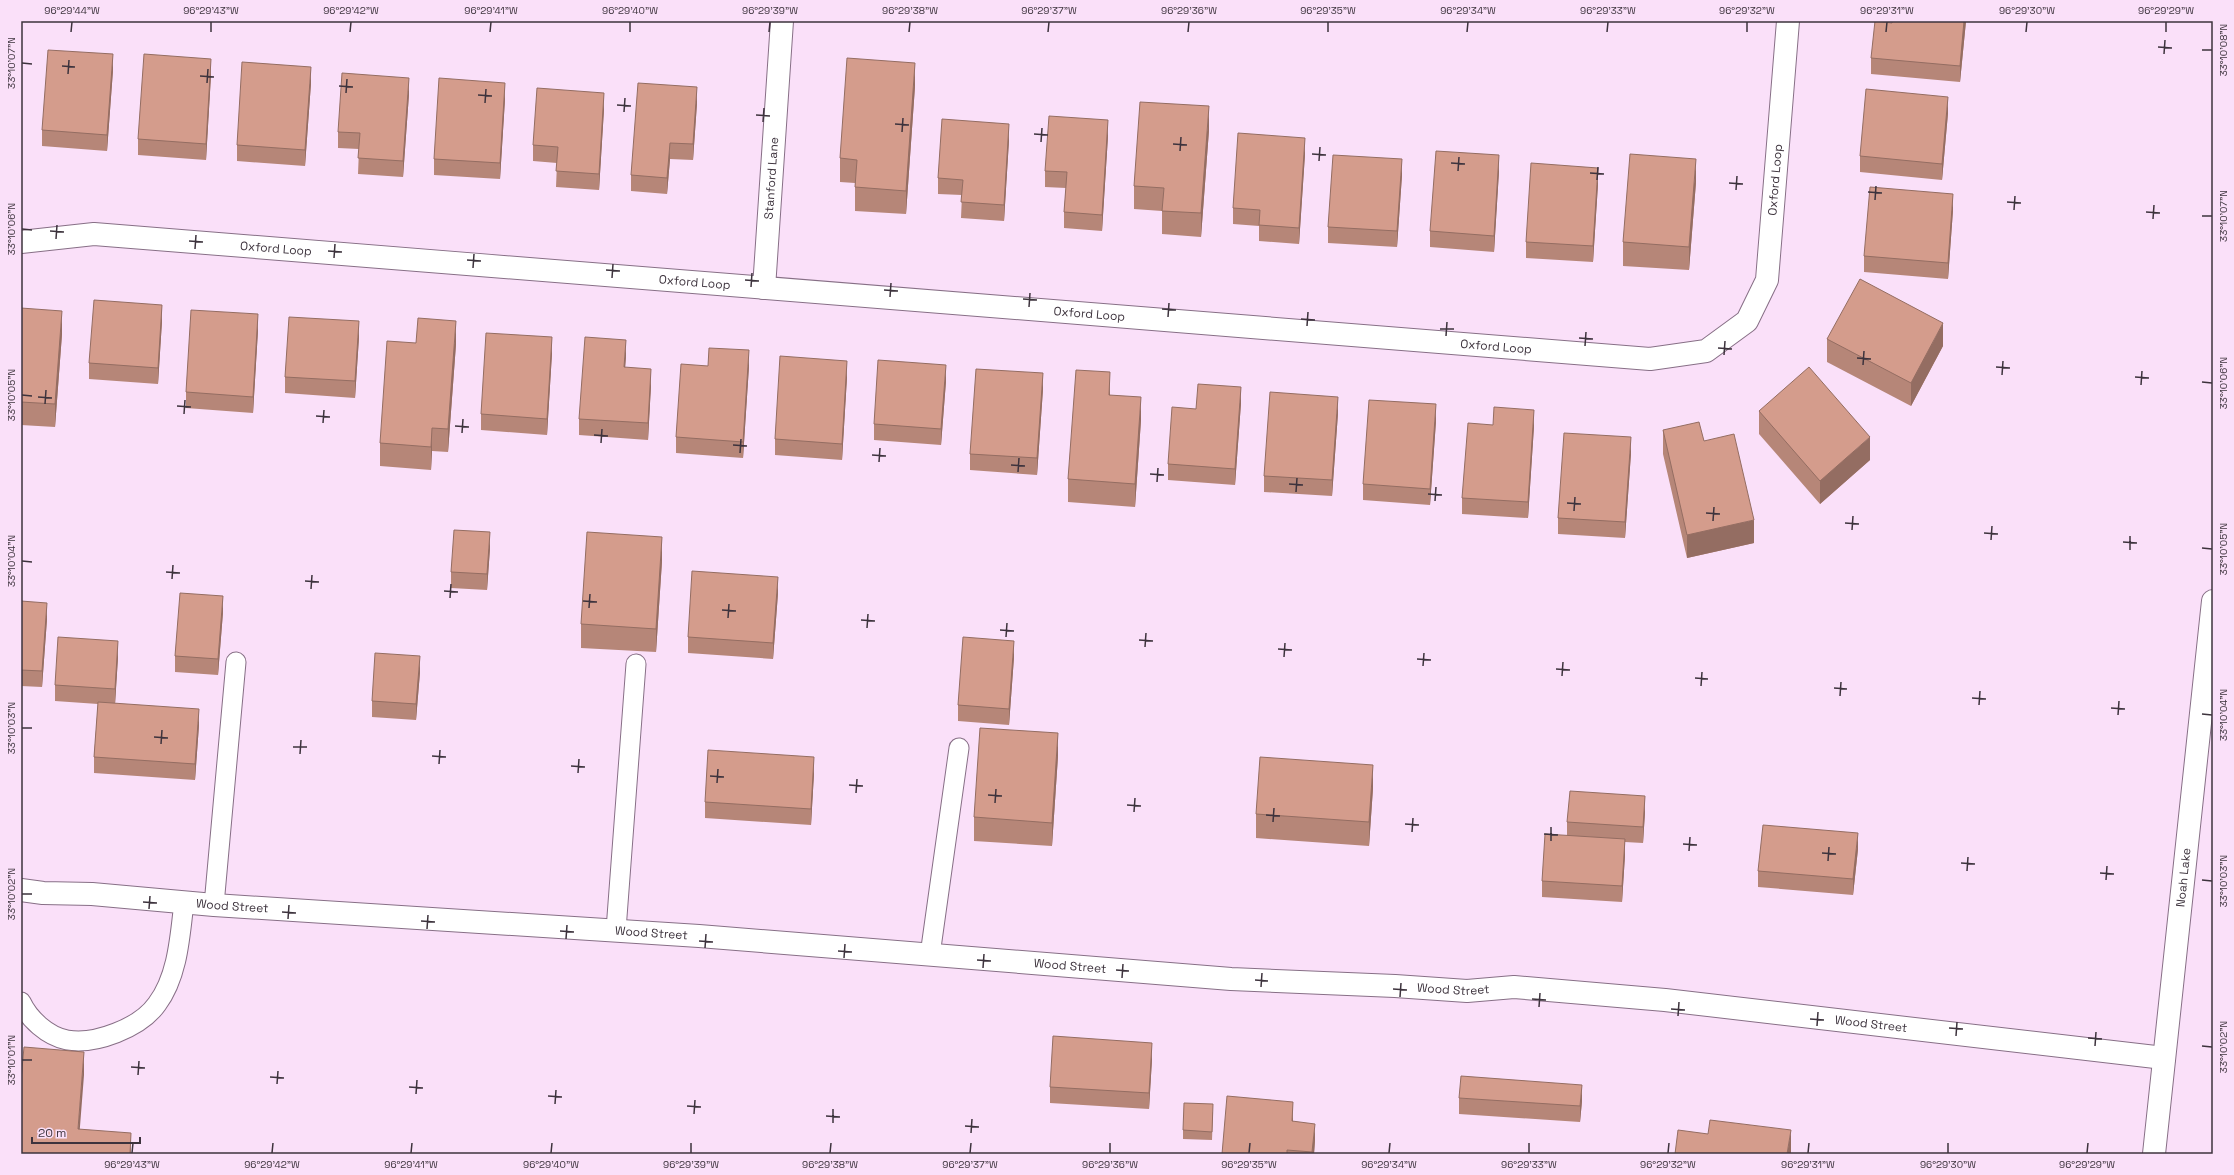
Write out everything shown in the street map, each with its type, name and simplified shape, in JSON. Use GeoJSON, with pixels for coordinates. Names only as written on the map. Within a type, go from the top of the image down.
{"type":"FeatureCollection","features":[{"type":"Feature","properties":{"kind":"street","name":"Stanford Lane"},"geometry":{"type":"LineString","coordinates":[[764,288],[782,21]]}},
{"type":"Feature","properties":{"kind":"street","name":"Oxford Loop"},"geometry":{"type":"LineString","coordinates":[[21,242],[94,234],[1650,359],[1706,351],[1747,322],[1767,280],[1788,21]]}},
{"type":"Feature","properties":{"kind":"street","name":"Noah Lake"},"geometry":{"type":"LineString","coordinates":[[2154,1154],[2213,600]]}},
{"type":"Feature","properties":{"kind":"street","name":"Wood Street"},"geometry":{"type":"LineString","coordinates":[[21,891],[214,905],[616,930],[1231,979],[1395,986],[1467,991],[1514,987],[1657,999],[2164,1058]]}},
{"type":"Feature","properties":{"kind":"lane"},"geometry":{"type":"LineString","coordinates":[[214,905],[236,662]]}},
{"type":"Feature","properties":{"kind":"lane"},"geometry":{"type":"LineString","coordinates":[[616,930],[636,664]]}},
{"type":"Feature","properties":{"kind":"lane"},"geometry":{"type":"LineString","coordinates":[[930,955],[959,748]]}},
{"type":"Feature","properties":{"kind":"lane"},"geometry":{"type":"LineString","coordinates":[[21,1002],[27,1015],[39,1026],[65,1040],[82,1041],[112,1034],[135,1025],[158,1004],[171,976],[180,938],[184,902]]}},
{"type":"Feature","properties":{"kind":"building"},"geometry":{"type":"Polygon","coordinates":[[[1875,21],[1892,23],[1892,21],[1964,21],[1960,66],[1871,58],[1875,21]]]}},
{"type":"Feature","properties":{"kind":"building"},"geometry":{"type":"Polygon","coordinates":[[[48,50],[113,54],[107,135],[42,130],[48,50]]]}},
{"type":"Feature","properties":{"kind":"building"},"geometry":{"type":"Polygon","coordinates":[[[144,54],[211,59],[206,144],[138,139],[144,54]]]}},
{"type":"Feature","properties":{"kind":"building"},"geometry":{"type":"Polygon","coordinates":[[[847,58],[915,63],[906,191],[855,187],[857,160],[840,158],[847,58]]]}},
{"type":"Feature","properties":{"kind":"building"},"geometry":{"type":"Polygon","coordinates":[[[242,62],[311,67],[305,150],[237,145],[242,62]]]}},
{"type":"Feature","properties":{"kind":"building"},"geometry":{"type":"Polygon","coordinates":[[[342,73],[409,78],[403,161],[358,158],[360,133],[338,132],[342,73]]]}},
{"type":"Feature","properties":{"kind":"building"},"geometry":{"type":"Polygon","coordinates":[[[439,78],[505,83],[500,163],[434,159],[439,78]]]}},
{"type":"Feature","properties":{"kind":"building"},"geometry":{"type":"Polygon","coordinates":[[[638,83],[697,87],[693,144],[670,143],[667,178],[631,175],[638,83]]]}},
{"type":"Feature","properties":{"kind":"building"},"geometry":{"type":"Polygon","coordinates":[[[537,88],[604,93],[599,174],[556,171],[558,147],[533,145],[537,88]]]}},
{"type":"Feature","properties":{"kind":"building"},"geometry":{"type":"Polygon","coordinates":[[[1866,89],[1948,97],[1942,164],[1860,156],[1866,89]]]}},
{"type":"Feature","properties":{"kind":"building"},"geometry":{"type":"Polygon","coordinates":[[[1140,102],[1209,106],[1201,213],[1162,211],[1164,188],[1134,186],[1140,102]]]}},
{"type":"Feature","properties":{"kind":"building"},"geometry":{"type":"Polygon","coordinates":[[[1049,116],[1108,120],[1102,215],[1064,212],[1067,172],[1045,171],[1049,116]]]}},
{"type":"Feature","properties":{"kind":"building"},"geometry":{"type":"Polygon","coordinates":[[[942,119],[1009,124],[1004,205],[961,202],[963,180],[938,178],[942,119]]]}},
{"type":"Feature","properties":{"kind":"building"},"geometry":{"type":"Polygon","coordinates":[[[1238,133],[1305,138],[1299,228],[1259,225],[1260,210],[1233,208],[1238,133]]]}},
{"type":"Feature","properties":{"kind":"building"},"geometry":{"type":"Polygon","coordinates":[[[1436,151],[1499,155],[1494,236],[1430,231],[1436,151]]]}},
{"type":"Feature","properties":{"kind":"building"},"geometry":{"type":"Polygon","coordinates":[[[1630,154],[1696,159],[1689,247],[1623,242],[1630,154]]]}},
{"type":"Feature","properties":{"kind":"building"},"geometry":{"type":"Polygon","coordinates":[[[1333,155],[1402,159],[1397,231],[1328,227],[1333,155]]]}},
{"type":"Feature","properties":{"kind":"building"},"geometry":{"type":"Polygon","coordinates":[[[1531,163],[1598,168],[1593,246],[1526,242],[1531,163]]]}},
{"type":"Feature","properties":{"kind":"building"},"geometry":{"type":"Polygon","coordinates":[[[1870,187],[1953,194],[1948,263],[1864,256],[1870,187]]]}},
{"type":"Feature","properties":{"kind":"building"},"geometry":{"type":"Polygon","coordinates":[[[1860,279],[1943,323],[1911,383],[1827,339],[1860,279]]]}},
{"type":"Feature","properties":{"kind":"building"},"geometry":{"type":"Polygon","coordinates":[[[94,300],[162,305],[158,368],[89,363],[94,300]]]}},
{"type":"Feature","properties":{"kind":"building"},"geometry":{"type":"Polygon","coordinates":[[[21,308],[62,311],[55,404],[21,402],[21,308]]]}},
{"type":"Feature","properties":{"kind":"building"},"geometry":{"type":"Polygon","coordinates":[[[191,310],[258,314],[253,397],[186,392],[191,310]]]}},
{"type":"Feature","properties":{"kind":"building"},"geometry":{"type":"Polygon","coordinates":[[[289,317],[359,321],[355,381],[285,377],[289,317]]]}},
{"type":"Feature","properties":{"kind":"building"},"geometry":{"type":"Polygon","coordinates":[[[418,318],[456,321],[448,429],[432,428],[431,447],[380,443],[387,341],[416,343],[418,318]]]}},
{"type":"Feature","properties":{"kind":"building"},"geometry":{"type":"Polygon","coordinates":[[[486,333],[552,337],[547,419],[481,414],[486,333]]]}},
{"type":"Feature","properties":{"kind":"building"},"geometry":{"type":"Polygon","coordinates":[[[585,337],[626,340],[624,367],[651,369],[648,423],[579,419],[585,337]]]}},
{"type":"Feature","properties":{"kind":"building"},"geometry":{"type":"Polygon","coordinates":[[[709,348],[749,350],[743,442],[676,437],[681,364],[708,366],[709,348]]]}},
{"type":"Feature","properties":{"kind":"building"},"geometry":{"type":"Polygon","coordinates":[[[780,356],[847,361],[842,444],[775,439],[780,356]]]}},
{"type":"Feature","properties":{"kind":"building"},"geometry":{"type":"Polygon","coordinates":[[[878,360],[946,365],[941,429],[874,424],[878,360]]]}},
{"type":"Feature","properties":{"kind":"building"},"geometry":{"type":"Polygon","coordinates":[[[1809,367],[1870,437],[1820,481],[1759,411],[1809,367]]]}},
{"type":"Feature","properties":{"kind":"building"},"geometry":{"type":"Polygon","coordinates":[[[976,369],[1043,373],[1037,458],[970,454],[976,369]]]}},
{"type":"Feature","properties":{"kind":"building"},"geometry":{"type":"Polygon","coordinates":[[[1076,370],[1110,372],[1109,395],[1141,397],[1135,484],[1068,479],[1076,370]]]}},
{"type":"Feature","properties":{"kind":"building"},"geometry":{"type":"Polygon","coordinates":[[[1198,384],[1241,387],[1235,469],[1168,464],[1172,407],[1196,409],[1198,384]]]}},
{"type":"Feature","properties":{"kind":"building"},"geometry":{"type":"Polygon","coordinates":[[[1270,392],[1338,397],[1332,480],[1264,476],[1270,392]]]}},
{"type":"Feature","properties":{"kind":"building"},"geometry":{"type":"Polygon","coordinates":[[[1369,400],[1436,404],[1430,489],[1363,484],[1369,400]]]}},
{"type":"Feature","properties":{"kind":"building"},"geometry":{"type":"Polygon","coordinates":[[[1494,407],[1534,410],[1528,502],[1462,498],[1468,423],[1493,425],[1494,407]]]}},
{"type":"Feature","properties":{"kind":"building"},"geometry":{"type":"Polygon","coordinates":[[[1699,422],[1704,441],[1734,434],[1754,520],[1687,535],[1663,430],[1699,422]]]}},
{"type":"Feature","properties":{"kind":"building"},"geometry":{"type":"Polygon","coordinates":[[[1564,433],[1631,437],[1625,522],[1558,518],[1564,433]]]}},
{"type":"Feature","properties":{"kind":"building"},"geometry":{"type":"Polygon","coordinates":[[[454,530],[490,532],[487,574],[451,572],[454,530]]]}},
{"type":"Feature","properties":{"kind":"building"},"geometry":{"type":"Polygon","coordinates":[[[587,532],[662,537],[656,629],[581,624],[587,532]]]}},
{"type":"Feature","properties":{"kind":"building"},"geometry":{"type":"Polygon","coordinates":[[[692,571],[778,577],[773,643],[688,637],[692,571]]]}},
{"type":"Feature","properties":{"kind":"building"},"geometry":{"type":"Polygon","coordinates":[[[180,593],[223,596],[218,659],[175,656],[180,593]]]}},
{"type":"Feature","properties":{"kind":"building"},"geometry":{"type":"Polygon","coordinates":[[[21,601],[47,603],[42,671],[21,670],[21,601]]]}},
{"type":"Feature","properties":{"kind":"building"},"geometry":{"type":"Polygon","coordinates":[[[58,637],[118,641],[115,689],[55,685],[58,637]]]}},
{"type":"Feature","properties":{"kind":"building"},"geometry":{"type":"Polygon","coordinates":[[[963,637],[1014,641],[1009,709],[958,705],[963,637]]]}},
{"type":"Feature","properties":{"kind":"building"},"geometry":{"type":"Polygon","coordinates":[[[375,653],[420,656],[416,704],[372,701],[375,653]]]}},
{"type":"Feature","properties":{"kind":"building"},"geometry":{"type":"Polygon","coordinates":[[[98,702],[199,709],[195,764],[94,757],[98,702]]]}},
{"type":"Feature","properties":{"kind":"building"},"geometry":{"type":"Polygon","coordinates":[[[980,728],[1058,733],[1052,823],[974,817],[980,728]]]}},
{"type":"Feature","properties":{"kind":"building"},"geometry":{"type":"Polygon","coordinates":[[[708,750],[814,757],[811,809],[705,802],[708,750]]]}},
{"type":"Feature","properties":{"kind":"building"},"geometry":{"type":"Polygon","coordinates":[[[1260,757],[1373,765],[1369,822],[1256,814],[1260,757]]]}},
{"type":"Feature","properties":{"kind":"building"},"geometry":{"type":"Polygon","coordinates":[[[1570,791],[1645,796],[1643,827],[1567,822],[1570,791]]]}},
{"type":"Feature","properties":{"kind":"building"},"geometry":{"type":"Polygon","coordinates":[[[1763,825],[1858,833],[1853,879],[1758,871],[1763,825]]]}},
{"type":"Feature","properties":{"kind":"building"},"geometry":{"type":"Polygon","coordinates":[[[1545,834],[1625,839],[1622,886],[1542,881],[1545,834]]]}},
{"type":"Feature","properties":{"kind":"building"},"geometry":{"type":"Polygon","coordinates":[[[1053,1036],[1152,1043],[1149,1093],[1050,1087],[1053,1036]]]}},
{"type":"Feature","properties":{"kind":"building"},"geometry":{"type":"Polygon","coordinates":[[[24,1047],[84,1052],[78,1129],[131,1133],[130,1154],[21,1154],[21,1080],[24,1047]]]}},
{"type":"Feature","properties":{"kind":"building"},"geometry":{"type":"Polygon","coordinates":[[[1461,1076],[1582,1085],[1580,1106],[1459,1098],[1461,1076]]]}},
{"type":"Feature","properties":{"kind":"building"},"geometry":{"type":"Polygon","coordinates":[[[1227,1096],[1293,1102],[1292,1121],[1315,1124],[1312,1152],[1287,1150],[1287,1154],[1222,1154],[1227,1096]]]}},
{"type":"Feature","properties":{"kind":"building"},"geometry":{"type":"Polygon","coordinates":[[[1184,1103],[1213,1104],[1212,1132],[1183,1130],[1184,1103]]]}},
{"type":"Feature","properties":{"kind":"building"},"geometry":{"type":"Polygon","coordinates":[[[1710,1120],[1791,1130],[1787,1154],[1675,1154],[1678,1130],[1708,1134],[1710,1120]]]}}]}
